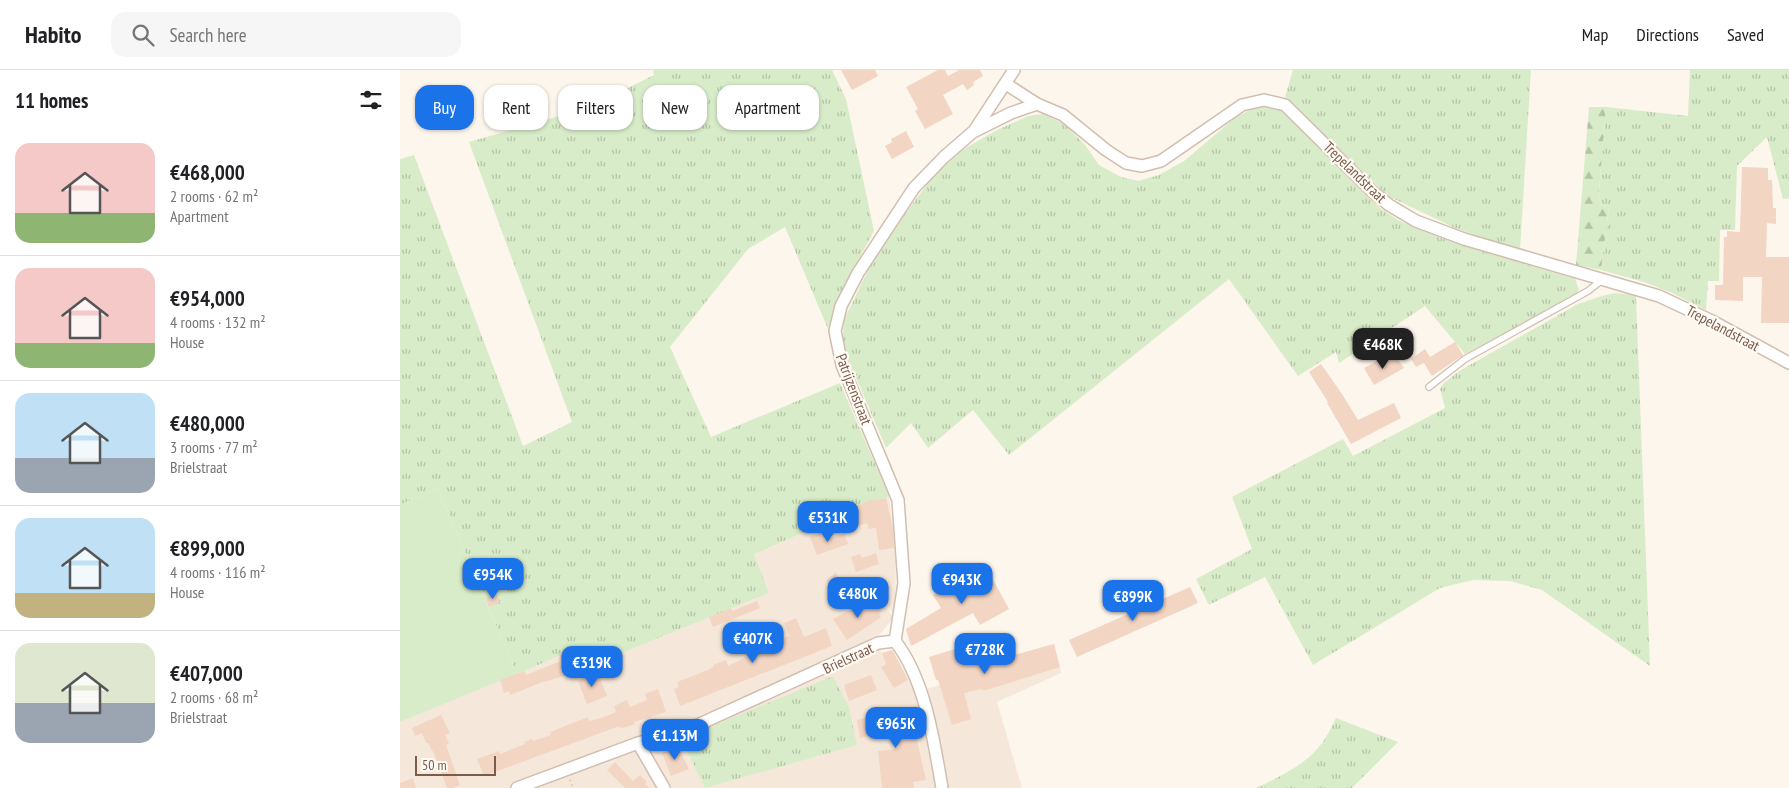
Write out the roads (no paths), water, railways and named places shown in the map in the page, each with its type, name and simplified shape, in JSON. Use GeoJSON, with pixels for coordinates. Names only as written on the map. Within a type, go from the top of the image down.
{"type":"FeatureCollection","features":[{"type":"Feature","properties":{"kind":"street","name":"Patrijzenstraat"},"geometry":{"type":"LineString","coordinates":[[895,641],[904,582],[898,500],[842,365],[835,330],[841,306],[858,273],[914,188],[944,156],[974,131],[1014,70]]}},
{"type":"Feature","properties":{"kind":"street","name":"Trepelandstraat"},"geometry":{"type":"LineString","coordinates":[[1006,84],[1038,104],[1063,114],[1106,150],[1126,163],[1142,166],[1162,161],[1242,105],[1264,100],[1285,105],[1373,192],[1389,205],[1416,222],[1531,260],[1603,278],[1659,296],[1712,321],[1789,363]]}},
{"type":"Feature","properties":{"kind":"street"},"geometry":{"type":"LineString","coordinates":[[974,131],[1011,113],[1038,104]]}},
{"type":"Feature","properties":{"kind":"street"},"geometry":{"type":"LineString","coordinates":[[895,641],[908,662],[924,704],[934,741],[942,788]]}},
{"type":"Feature","properties":{"kind":"street","name":"Brielstraat"},"geometry":{"type":"LineString","coordinates":[[517,788],[638,743],[693,727],[878,644],[895,641]]}},
{"type":"Feature","properties":{"kind":"street"},"geometry":{"type":"LineString","coordinates":[[638,743],[664,788]]}},
{"type":"Feature","properties":{"kind":"lane"},"geometry":{"type":"LineString","coordinates":[[1429,387],[1465,359],[1588,291],[1603,278]]}}]}
